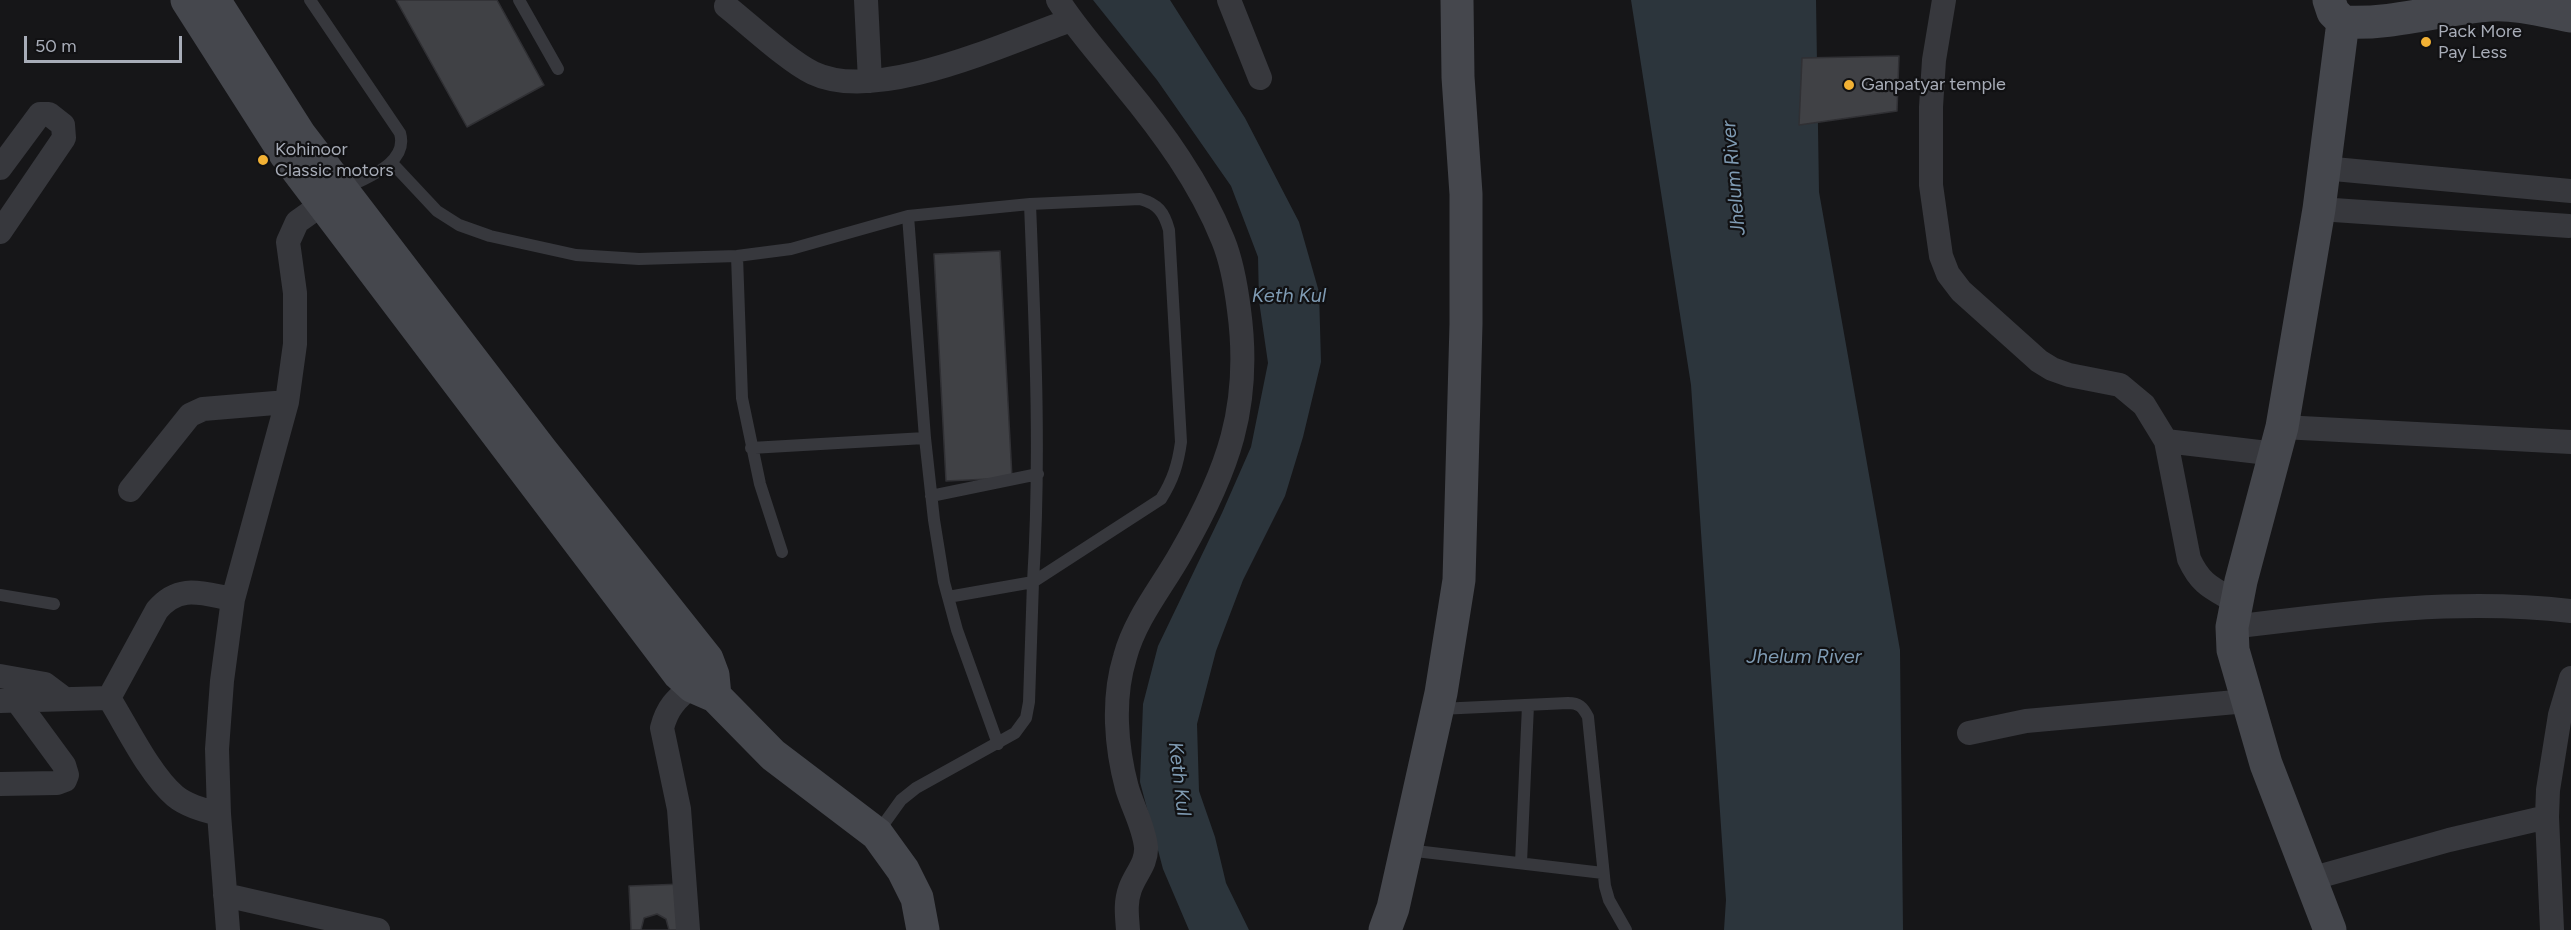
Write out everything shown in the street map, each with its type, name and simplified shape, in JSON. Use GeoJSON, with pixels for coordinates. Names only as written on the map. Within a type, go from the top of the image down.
{"type":"FeatureCollection","features":[{"type":"Feature","properties":{"kind":"street"},"geometry":{"type":"LineString","coordinates":[[187,0],[286,155],[332,197],[541,450],[707,659],[713,675],[703,691],[674,701],[665,716],[662,728],[680,808],[688,930]]}},
{"type":"Feature","properties":{"kind":"street"},"geometry":{"type":"LineString","coordinates":[[214,0],[300,135],[332,197]]}},
{"type":"Feature","properties":{"kind":"street"},"geometry":{"type":"LineString","coordinates":[[866,0],[870,81]]}},
{"type":"Feature","properties":{"kind":"street"},"geometry":{"type":"LineString","coordinates":[[1229,0],[1260,78]]}},
{"type":"Feature","properties":{"kind":"street"},"geometry":{"type":"LineString","coordinates":[[1385,930],[1393,908],[1438,710],[1459,579],[1463,482],[1466,194],[1458,76],[1457,0]]}},
{"type":"Feature","properties":{"kind":"street"},"geometry":{"type":"LineString","coordinates":[[1944,0],[1934,60],[1931,185],[1941,256],[1948,274],[1961,291],[2029,353],[2046,365],[2069,375],[2120,385],[2144,405],[2166,441],[2189,559],[2197,577],[2234,614],[2482,604],[2571,611]]}},
{"type":"Feature","properties":{"kind":"street"},"geometry":{"type":"LineString","coordinates":[[2330,930],[2266,764],[2233,650],[2234,614],[2279,440],[2319,209],[2336,11],[2366,23],[2491,5],[2571,16]]}},
{"type":"Feature","properties":{"kind":"street"},"geometry":{"type":"LineString","coordinates":[[726,6],[811,72],[832,81],[895,79],[932,70],[1064,10],[1180,158],[1208,206],[1224,243],[1235,284],[1242,330],[1244,371],[1241,405],[1221,472],[1199,522],[1140,620],[1125,657],[1119,687],[1116,740],[1128,789],[1144,834],[1146,849],[1144,862],[1129,890],[1126,908],[1128,930]]}},
{"type":"Feature","properties":{"kind":"street"},"geometry":{"type":"LineString","coordinates":[[0,168],[40,114],[50,114],[63,125],[64,138],[0,232]]}},
{"type":"Feature","properties":{"kind":"street"},"geometry":{"type":"LineString","coordinates":[[2323,168],[2571,191]]}},
{"type":"Feature","properties":{"kind":"street"},"geometry":{"type":"LineString","coordinates":[[228,930],[219,814],[217,749],[222,681],[233,599],[287,402],[295,344],[295,293],[288,242],[297,222],[332,197]]}},
{"type":"Feature","properties":{"kind":"street"},"geometry":{"type":"LineString","coordinates":[[2319,209],[2569,226]]}},
{"type":"Feature","properties":{"kind":"street"},"geometry":{"type":"LineString","coordinates":[[130,490],[190,415],[203,409],[287,402]]}},
{"type":"Feature","properties":{"kind":"street"},"geometry":{"type":"LineString","coordinates":[[2166,441],[2571,442]]}},
{"type":"Feature","properties":{"kind":"street"},"geometry":{"type":"LineString","coordinates":[[109,698],[157,610],[166,599],[177,593],[189,591],[233,599]]}},
{"type":"Feature","properties":{"kind":"street"},"geometry":{"type":"LineString","coordinates":[[0,676],[45,684],[65,699]]}},
{"type":"Feature","properties":{"kind":"street"},"geometry":{"type":"LineString","coordinates":[[2552,930],[2548,790],[2558,725],[2571,678]]}},
{"type":"Feature","properties":{"kind":"street"},"geometry":{"type":"LineString","coordinates":[[703,691],[773,754],[877,834],[903,870],[917,898],[923,930]]}},
{"type":"Feature","properties":{"kind":"street"},"geometry":{"type":"LineString","coordinates":[[9,701],[109,698]]}},
{"type":"Feature","properties":{"kind":"street"},"geometry":{"type":"LineString","coordinates":[[109,698],[159,778],[176,797],[197,808],[219,814]]}},
{"type":"Feature","properties":{"kind":"street"},"geometry":{"type":"LineString","coordinates":[[0,784],[57,783],[65,780],[67,775],[64,765],[9,701]]}},
{"type":"Feature","properties":{"kind":"street"},"geometry":{"type":"LineString","coordinates":[[1969,733],[2026,721],[2247,701]]}},
{"type":"Feature","properties":{"kind":"street"},"geometry":{"type":"LineString","coordinates":[[2310,879],[2450,840],[2547,817]]}},
{"type":"Feature","properties":{"kind":"street"},"geometry":{"type":"LineString","coordinates":[[225,895],[378,930]]}},
{"type":"Feature","properties":{"kind":"lane"},"geometry":{"type":"LineString","coordinates":[[310,0],[400,133],[401,149],[392,163],[332,197]]}},
{"type":"Feature","properties":{"kind":"lane"},"geometry":{"type":"LineString","coordinates":[[519,0],[558,69]]}},
{"type":"Feature","properties":{"kind":"lane"},"geometry":{"type":"LineString","coordinates":[[392,163],[437,211],[459,225],[490,236],[576,255],[639,259],[737,256],[791,249],[908,216],[1030,204],[1140,199],[1154,203],[1165,215],[1169,230],[1181,442],[1178,466],[1161,499],[1033,582],[948,597]]}},
{"type":"Feature","properties":{"kind":"lane"},"geometry":{"type":"LineString","coordinates":[[877,834],[901,801],[916,788],[998,744],[1015,733],[1026,718],[1038,474],[1030,204]]}},
{"type":"Feature","properties":{"kind":"lane"},"geometry":{"type":"LineString","coordinates":[[908,216],[931,496],[948,597],[957,630],[998,744]]}},
{"type":"Feature","properties":{"kind":"lane"},"geometry":{"type":"LineString","coordinates":[[737,256],[742,398],[751,448],[782,552]]}},
{"type":"Feature","properties":{"kind":"lane"},"geometry":{"type":"LineString","coordinates":[[751,448],[925,438]]}},
{"type":"Feature","properties":{"kind":"lane"},"geometry":{"type":"LineString","coordinates":[[931,496],[1038,474]]}},
{"type":"Feature","properties":{"kind":"lane"},"geometry":{"type":"LineString","coordinates":[[0,595],[54,604]]}},
{"type":"Feature","properties":{"kind":"lane"},"geometry":{"type":"LineString","coordinates":[[1438,710],[1576,703],[1584,709],[1588,717],[1603,873],[1609,900],[1626,930]]}},
{"type":"Feature","properties":{"kind":"lane"},"geometry":{"type":"LineString","coordinates":[[1521,863],[1528,705]]}},
{"type":"Feature","properties":{"kind":"lane"},"geometry":{"type":"LineString","coordinates":[[1406,850],[1603,873]]}},
{"type":"Feature","properties":{"kind":"water","name":"Keth Kul"},"geometry":{"type":"Polygon","coordinates":[[[1093,0],[1170,0],[1245,118],[1299,222],[1319,292],[1321,362],[1303,437],[1285,496],[1243,580],[1216,651],[1197,724],[1199,791],[1215,837],[1226,883],[1249,930],[1189,930],[1163,869],[1140,782],[1143,704],[1158,646],[1251,447],[1268,363],[1259,301],[1258,257],[1231,186],[1157,80],[1093,0]]]}},
{"type":"Feature","properties":{"kind":"water","name":"Jhelum River"},"geometry":{"type":"Polygon","coordinates":[[[1631,0],[1816,0],[1819,192],[1900,650],[1903,930],[1724,930],[1726,900],[1691,385],[1631,0]]]}},
{"type":"Feature","properties":{"kind":"building"},"geometry":{"type":"Polygon","coordinates":[[[396,0],[497,0],[544,85],[467,127],[396,0]]]}},
{"type":"Feature","properties":{"kind":"building","name":"Ganpatyar temple"},"geometry":{"type":"Polygon","coordinates":[[[1899,56],[1897,111],[1799,125],[1802,58],[1899,56]]]}},
{"type":"Feature","properties":{"kind":"building"},"geometry":{"type":"Polygon","coordinates":[[[1000,251],[1012,478],[946,481],[934,254],[1000,251]]]}},
{"type":"Feature","properties":{"kind":"building"},"geometry":{"type":"Polygon","coordinates":[[[682,884],[684,930],[631,930],[629,886],[682,884]]]}},
{"type":"Feature","properties":{"kind":"building"},"geometry":{"type":"Polygon","coordinates":[[[657,914],[666,919],[669,930],[641,930],[644,918],[657,914]]]}},
{"type":"Feature","properties":{"kind":"place","name":"Pack More Pay Less"},"geometry":{"type":"Point","coordinates":[2426,42]}},
{"type":"Feature","properties":{"kind":"place","name":"Ganpatyar temple"},"geometry":{"type":"Point","coordinates":[1849,85]}},
{"type":"Feature","properties":{"kind":"place","name":"Kohinoor Classic motors"},"geometry":{"type":"Point","coordinates":[263,160]}}]}
